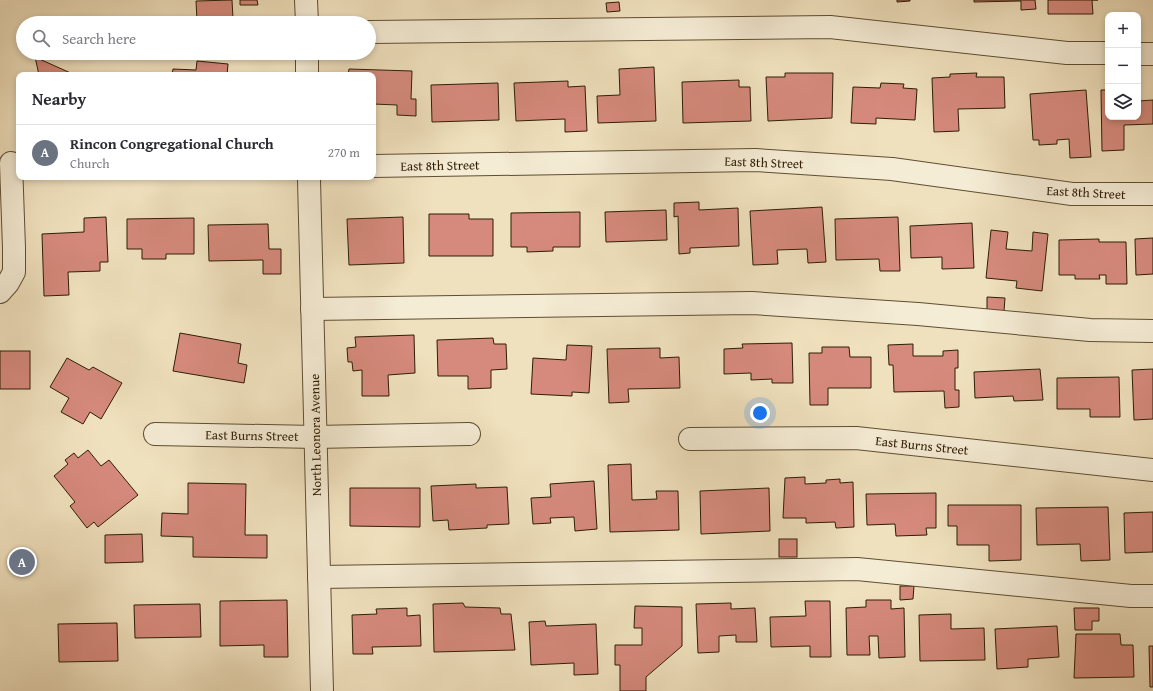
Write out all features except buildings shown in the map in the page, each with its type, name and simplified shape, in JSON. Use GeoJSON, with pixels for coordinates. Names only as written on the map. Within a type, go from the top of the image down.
{"type":"FeatureCollection","features":[{"type":"Feature","properties":{"kind":"street"},"geometry":{"type":"LineString","coordinates":[[306,0],[307,16]]}},
{"type":"Feature","properties":{"kind":"street"},"geometry":{"type":"LineString","coordinates":[[376,32],[830,28],[1067,53],[1105,53]]}},
{"type":"Feature","properties":{"kind":"street"},"geometry":{"type":"LineString","coordinates":[[1141,54],[1153,54]]}},
{"type":"Feature","properties":{"kind":"street"},"geometry":{"type":"LineString","coordinates":[[307,60],[308,72]]}},
{"type":"Feature","properties":{"kind":"street","name":"East 8th Street"},"geometry":{"type":"LineString","coordinates":[[376,166],[755,160],[892,169],[1072,194],[1153,194]]}},
{"type":"Feature","properties":{"kind":"street"},"geometry":{"type":"LineString","coordinates":[[0,292],[8,283],[14,272],[10,163]]}},
{"type":"Feature","properties":{"kind":"street","name":"North Leonora Avenue"},"geometry":{"type":"LineString","coordinates":[[308,180],[322,691]]}},
{"type":"Feature","properties":{"kind":"street"},"geometry":{"type":"LineString","coordinates":[[312,309],[752,303],[918,314],[1090,330],[1153,331]]}},
{"type":"Feature","properties":{"kind":"street","name":"East Burns Street"},"geometry":{"type":"LineString","coordinates":[[155,434],[315,437],[469,434]]}},
{"type":"Feature","properties":{"kind":"street","name":"East Burns Street"},"geometry":{"type":"LineString","coordinates":[[690,439],[856,438],[1153,470]]}},
{"type":"Feature","properties":{"kind":"street"},"geometry":{"type":"LineString","coordinates":[[319,577],[857,569],[1123,595],[1153,596]]}},
{"type":"Feature","properties":{"kind":"place","name":"Rincon Congregational Church"},"geometry":{"type":"Point","coordinates":[22,562]}}]}
